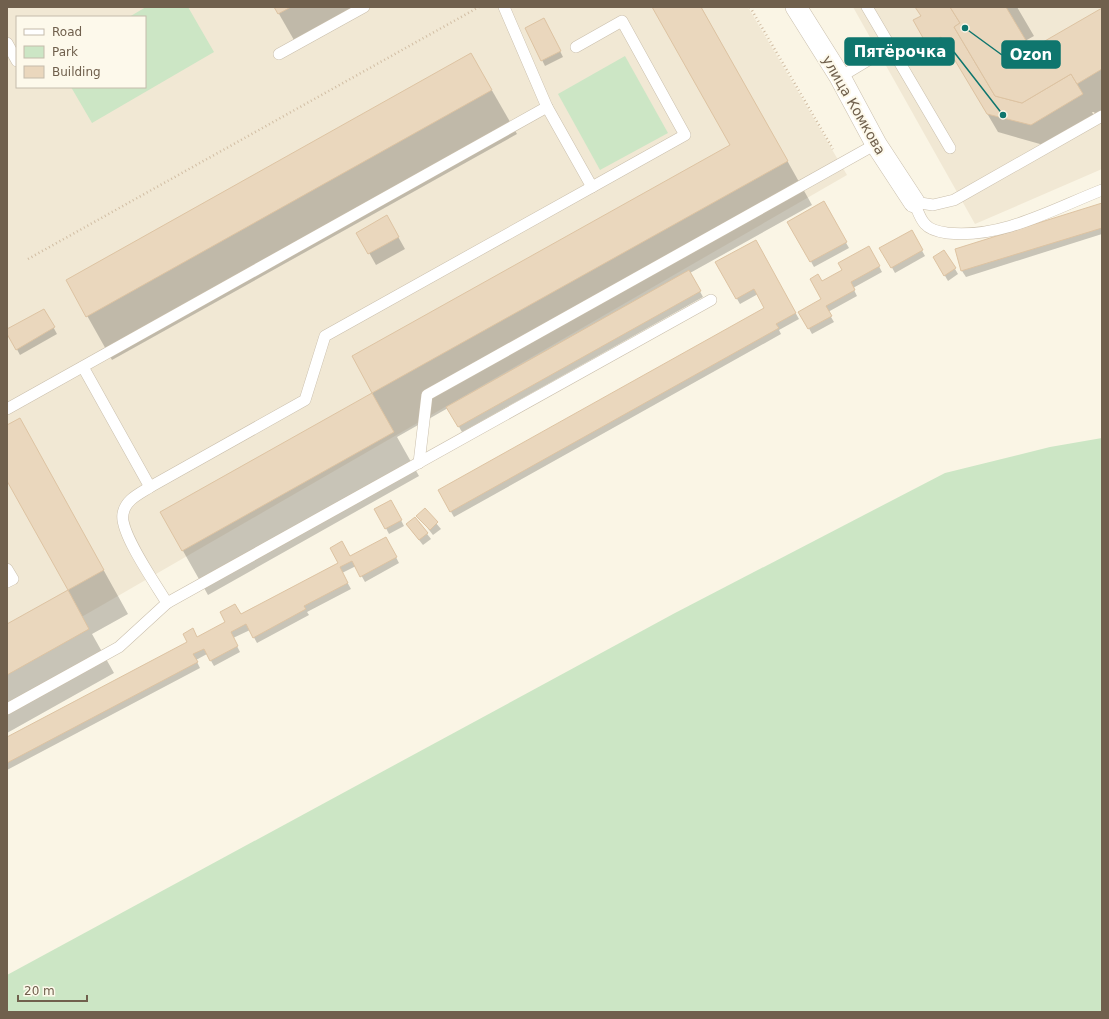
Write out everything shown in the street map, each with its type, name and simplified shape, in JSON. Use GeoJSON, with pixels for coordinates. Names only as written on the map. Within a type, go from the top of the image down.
{"type":"FeatureCollection","features":[{"type":"Feature","properties":{"kind":"street","name":"улица Комкова"},"geometry":{"type":"LineString","coordinates":[[796,7],[840,77],[876,144],[914,202]]}},
{"type":"Feature","properties":{"kind":"lane"},"geometry":{"type":"LineString","coordinates":[[279,54],[364,7]]}},
{"type":"Feature","properties":{"kind":"lane"},"geometry":{"type":"LineString","coordinates":[[504,7],[547,107],[592,187]]}},
{"type":"Feature","properties":{"kind":"lane"},"geometry":{"type":"LineString","coordinates":[[866,7],[950,148]]}},
{"type":"Feature","properties":{"kind":"lane"},"geometry":{"type":"LineString","coordinates":[[167,603],[124,530],[122,514],[130,500],[150,487],[305,400],[325,336],[686,135],[622,21],[576,47]]}},
{"type":"Feature","properties":{"kind":"lane"},"geometry":{"type":"LineString","coordinates":[[7,43],[16,59]]}},
{"type":"Feature","properties":{"kind":"lane"},"geometry":{"type":"LineString","coordinates":[[840,77],[890,47]]}},
{"type":"Feature","properties":{"kind":"lane"},"geometry":{"type":"LineString","coordinates":[[7,409],[547,107]]}},
{"type":"Feature","properties":{"kind":"lane"},"geometry":{"type":"LineString","coordinates":[[914,202],[933,205],[954,200],[1102,116]]}},
{"type":"Feature","properties":{"kind":"lane"},"geometry":{"type":"LineString","coordinates":[[419,463],[427,395],[876,144]]}},
{"type":"Feature","properties":{"kind":"lane"},"geometry":{"type":"LineString","coordinates":[[914,202],[925,224],[938,232],[961,234],[985,233],[1015,225],[1102,190]]}},
{"type":"Feature","properties":{"kind":"lane"},"geometry":{"type":"LineString","coordinates":[[7,709],[119,647],[167,603],[711,300]]}},
{"type":"Feature","properties":{"kind":"lane"},"geometry":{"type":"LineString","coordinates":[[83,367],[150,487]]}},
{"type":"Feature","properties":{"kind":"lane"},"geometry":{"type":"LineString","coordinates":[[7,569],[13,579],[7,582]]}},
{"type":"Feature","properties":{"kind":"path"},"geometry":{"type":"LineString","coordinates":[[28,259],[479,7]]}},
{"type":"Feature","properties":{"kind":"path"},"geometry":{"type":"LineString","coordinates":[[750,7],[841,164]]}},
{"type":"Feature","properties":{"kind":"shaded area"},"geometry":{"type":"Polygon","coordinates":[[[7,7],[748,7],[847,175],[7,660],[7,7]]]}},
{"type":"Feature","properties":{"kind":"shaded area"},"geometry":{"type":"Polygon","coordinates":[[[853,7],[1102,7],[1102,169],[975,224],[853,7]]]}},
{"type":"Feature","properties":{"kind":"green space"},"geometry":{"type":"Polygon","coordinates":[[[146,7],[188,7],[214,52],[92,123],[72,88],[146,88],[146,16],[131,16],[146,7]]]}},
{"type":"Feature","properties":{"kind":"green space"},"geometry":{"type":"Polygon","coordinates":[[[625,56],[668,133],[600,170],[558,94],[625,56]]]}},
{"type":"Feature","properties":{"kind":"green space"},"geometry":{"type":"Polygon","coordinates":[[[1102,438],[1102,1012],[7,1012],[7,975],[675,613],[945,473],[1050,447],[1102,438]]]}},
{"type":"Feature","properties":{"kind":"building"},"geometry":{"type":"Polygon","coordinates":[[[274,7],[291,7],[278,14],[274,7]]]}},
{"type":"Feature","properties":{"kind":"building"},"geometry":{"type":"Polygon","coordinates":[[[652,7],[701,7],[788,161],[372,393],[352,356],[730,145],[652,7]]]}},
{"type":"Feature","properties":{"kind":"building"},"geometry":{"type":"Polygon","coordinates":[[[915,7],[950,7],[960,23],[954,27],[995,96],[1022,103],[1071,74],[1083,94],[1031,125],[987,114],[941,37],[927,45],[913,20],[921,16],[915,7]]]}},
{"type":"Feature","properties":{"kind":"building"},"geometry":{"type":"Polygon","coordinates":[[[950,7],[1006,7],[1031,49],[1102,8],[1102,69],[1077,84],[1071,74],[1022,103],[995,96],[954,27],[960,23],[950,7]]]}},
{"type":"Feature","properties":{"kind":"building"},"geometry":{"type":"Polygon","coordinates":[[[544,18],[561,51],[541,61],[525,28],[544,18]]]}},
{"type":"Feature","properties":{"kind":"building"},"geometry":{"type":"Polygon","coordinates":[[[471,53],[492,90],[86,317],[66,280],[471,53]]]}},
{"type":"Feature","properties":{"kind":"building"},"geometry":{"type":"Polygon","coordinates":[[[824,201],[847,242],[810,262],[787,222],[824,201]]]}},
{"type":"Feature","properties":{"kind":"building"},"geometry":{"type":"Polygon","coordinates":[[[1102,203],[1102,228],[961,271],[955,249],[1102,203]]]}},
{"type":"Feature","properties":{"kind":"building"},"geometry":{"type":"Polygon","coordinates":[[[387,215],[399,237],[368,254],[356,233],[387,215]]]}},
{"type":"Feature","properties":{"kind":"building"},"geometry":{"type":"Polygon","coordinates":[[[912,230],[923,250],[891,268],[879,248],[912,230]]]}},
{"type":"Feature","properties":{"kind":"building"},"geometry":{"type":"Polygon","coordinates":[[[756,240],[796,313],[776,324],[779,328],[450,512],[438,490],[764,308],[754,289],[736,299],[715,262],[756,240]]]}},
{"type":"Feature","properties":{"kind":"building"},"geometry":{"type":"Polygon","coordinates":[[[869,246],[880,266],[851,282],[855,290],[826,306],[832,316],[808,329],[798,312],[821,299],[810,279],[818,274],[822,281],[842,270],[838,263],[869,246]]]}},
{"type":"Feature","properties":{"kind":"building"},"geometry":{"type":"Polygon","coordinates":[[[944,250],[956,268],[944,276],[933,257],[944,250]]]}},
{"type":"Feature","properties":{"kind":"building"},"geometry":{"type":"Polygon","coordinates":[[[689,270],[701,291],[458,427],[446,407],[689,270]]]}},
{"type":"Feature","properties":{"kind":"building"},"geometry":{"type":"Polygon","coordinates":[[[44,309],[55,327],[16,350],[7,334],[7,329],[44,309]]]}},
{"type":"Feature","properties":{"kind":"building"},"geometry":{"type":"Polygon","coordinates":[[[372,393],[394,432],[182,551],[160,512],[372,393]]]}},
{"type":"Feature","properties":{"kind":"building"},"geometry":{"type":"Polygon","coordinates":[[[20,418],[104,570],[68,590],[7,481],[7,425],[20,418]]]}},
{"type":"Feature","properties":{"kind":"building"},"geometry":{"type":"Polygon","coordinates":[[[391,500],[402,520],[385,529],[374,509],[391,500]]]}},
{"type":"Feature","properties":{"kind":"building"},"geometry":{"type":"Polygon","coordinates":[[[425,508],[438,522],[430,530],[416,516],[425,508]]]}},
{"type":"Feature","properties":{"kind":"building"},"geometry":{"type":"Polygon","coordinates":[[[415,517],[428,533],[419,540],[406,524],[415,517]]]}},
{"type":"Feature","properties":{"kind":"building"},"geometry":{"type":"Polygon","coordinates":[[[386,537],[397,557],[360,577],[352,561],[340,567],[348,583],[304,606],[306,609],[253,638],[246,624],[231,632],[238,646],[210,661],[204,649],[193,654],[198,662],[7,763],[7,737],[187,642],[183,634],[193,628],[197,637],[225,622],[220,612],[235,604],[241,614],[338,563],[330,548],[342,541],[350,556],[386,537]]]}},
{"type":"Feature","properties":{"kind":"building"},"geometry":{"type":"Polygon","coordinates":[[[68,590],[89,629],[7,675],[7,624],[68,590]]]}},
{"type":"Feature","properties":{"kind":"place","name":"Ozon"},"geometry":{"type":"Point","coordinates":[965,28]}},
{"type":"Feature","properties":{"kind":"place","name":"Пятёрочка"},"geometry":{"type":"Point","coordinates":[1003,115]}}]}
